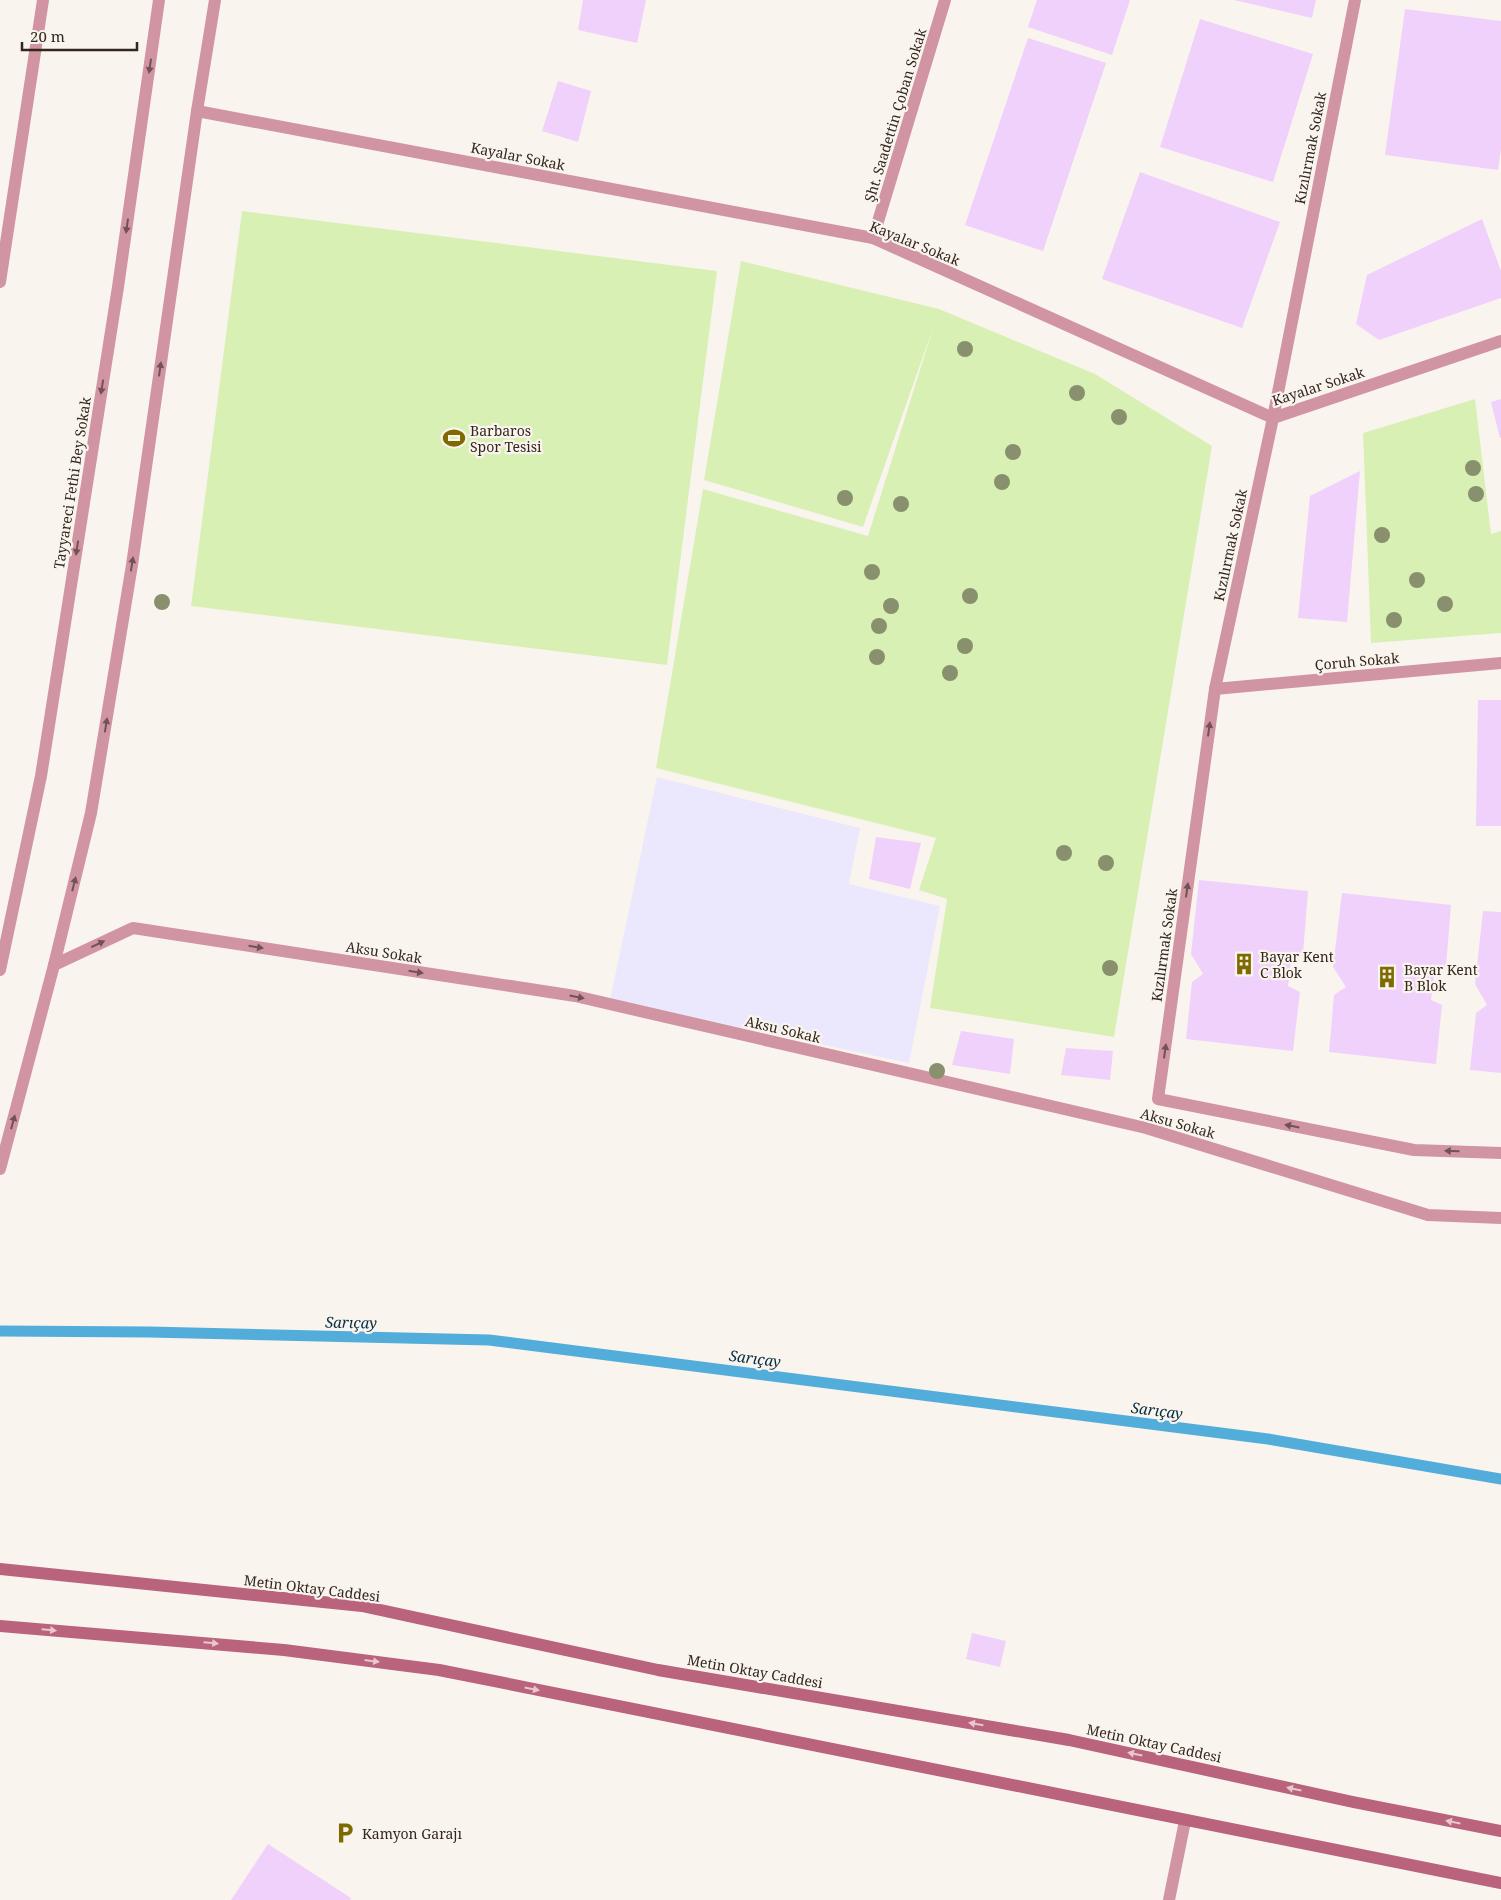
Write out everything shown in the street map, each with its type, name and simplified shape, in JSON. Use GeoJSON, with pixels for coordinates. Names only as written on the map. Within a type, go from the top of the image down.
{"type":"FeatureCollection","features":[{"type":"Feature","properties":{"kind":"main road","name":"Metin Oktay Caddesi"},"geometry":{"type":"LineString","coordinates":[[0,1569],[362,1606],[658,1670],[1069,1740],[1353,1802],[1501,1831]]}},
{"type":"Feature","properties":{"kind":"main road"},"geometry":{"type":"LineString","coordinates":[[0,1626],[284,1650],[439,1670],[1501,1883]]}},
{"type":"Feature","properties":{"kind":"street"},"geometry":{"type":"LineString","coordinates":[[0,282],[43,0]]}},
{"type":"Feature","properties":{"kind":"street","name":"Tayyareci Fethi Bey Sokak"},"geometry":{"type":"LineString","coordinates":[[0,969],[42,766],[118,287],[159,0]]}},
{"type":"Feature","properties":{"kind":"street"},"geometry":{"type":"LineString","coordinates":[[0,1169],[54,965],[91,813],[132,565],[197,111],[215,0]]}},
{"type":"Feature","properties":{"kind":"street","name":"Şht. Saadettin Çoban Sokak"},"geometry":{"type":"LineString","coordinates":[[874,238],[945,0]]}},
{"type":"Feature","properties":{"kind":"street","name":"Kızılırmak Sokak"},"geometry":{"type":"LineString","coordinates":[[1158,1099],[1215,689],[1272,418],[1355,0]]}},
{"type":"Feature","properties":{"kind":"street","name":"Kayalar Sokak"},"geometry":{"type":"LineString","coordinates":[[197,111],[874,238],[1272,418],[1501,341]]}},
{"type":"Feature","properties":{"kind":"street","name":"Çoruh Sokak"},"geometry":{"type":"LineString","coordinates":[[1215,689],[1501,663]]}},
{"type":"Feature","properties":{"kind":"street","name":"Aksu Sokak"},"geometry":{"type":"LineString","coordinates":[[54,965],[133,928],[575,996],[1146,1128],[1428,1215],[1501,1218]]}},
{"type":"Feature","properties":{"kind":"street","name":"Aksu Sokak"},"geometry":{"type":"LineString","coordinates":[[1158,1099],[1414,1150],[1501,1153]]}},
{"type":"Feature","properties":{"kind":"street"},"geometry":{"type":"LineString","coordinates":[[1168,1900],[1185,1820]]}},
{"type":"Feature","properties":{"kind":"shaded area"},"geometry":{"type":"Polygon","coordinates":[[[657,777],[860,828],[849,884],[940,906],[909,1063],[610,1000],[657,777]]]}},
{"type":"Feature","properties":{"kind":"green space","name":"Barbaros Spor Tesisi"},"geometry":{"type":"Polygon","coordinates":[[[242,211],[717,271],[667,665],[191,606],[242,211]]]}},
{"type":"Feature","properties":{"kind":"green space"},"geometry":{"type":"Polygon","coordinates":[[[741,261],[939,309],[1095,374],[1212,446],[1114,1037],[930,1008],[947,899],[919,890],[936,838],[656,768],[703,489],[868,536],[933,328],[863,527],[704,480],[741,261]]]}},
{"type":"Feature","properties":{"kind":"green space"},"geometry":{"type":"Polygon","coordinates":[[[1475,399],[1491,534],[1501,531],[1501,633],[1371,643],[1363,433],[1475,399]]]}},
{"type":"Feature","properties":{"kind":"building"},"geometry":{"type":"Polygon","coordinates":[[[583,0],[646,0],[637,43],[578,30],[583,0]]]}},
{"type":"Feature","properties":{"kind":"building"},"geometry":{"type":"Polygon","coordinates":[[[1037,0],[1130,0],[1112,55],[1028,27],[1037,0]]]}},
{"type":"Feature","properties":{"kind":"building"},"geometry":{"type":"Polygon","coordinates":[[[1234,0],[1316,0],[1312,18],[1234,0]]]}},
{"type":"Feature","properties":{"kind":"building"},"geometry":{"type":"Polygon","coordinates":[[[1405,9],[1501,21],[1501,149],[1498,170],[1385,155],[1405,9]]]}},
{"type":"Feature","properties":{"kind":"building"},"geometry":{"type":"Polygon","coordinates":[[[1200,19],[1313,54],[1273,182],[1160,147],[1200,19]]]}},
{"type":"Feature","properties":{"kind":"building"},"geometry":{"type":"Polygon","coordinates":[[[1028,38],[1106,63],[1043,251],[965,225],[1028,38]]]}},
{"type":"Feature","properties":{"kind":"building"},"geometry":{"type":"Polygon","coordinates":[[[558,81],[591,91],[578,142],[542,131],[558,81]]]}},
{"type":"Feature","properties":{"kind":"building"},"geometry":{"type":"Polygon","coordinates":[[[1140,172],[1280,222],[1242,328],[1102,279],[1140,172]]]}},
{"type":"Feature","properties":{"kind":"building"},"geometry":{"type":"Polygon","coordinates":[[[1482,219],[1501,271],[1501,298],[1379,340],[1356,324],[1367,275],[1482,219]]]}},
{"type":"Feature","properties":{"kind":"building"},"geometry":{"type":"Polygon","coordinates":[[[1501,399],[1501,438],[1500,438],[1491,402],[1501,399]]]}},
{"type":"Feature","properties":{"kind":"building"},"geometry":{"type":"Polygon","coordinates":[[[1360,471],[1347,622],[1298,618],[1310,496],[1360,471]]]}},
{"type":"Feature","properties":{"kind":"building"},"geometry":{"type":"Polygon","coordinates":[[[1478,700],[1501,700],[1501,826],[1476,826],[1478,700]]]}},
{"type":"Feature","properties":{"kind":"building"},"geometry":{"type":"Polygon","coordinates":[[[876,837],[921,843],[910,889],[869,879],[876,837]]]}},
{"type":"Feature","properties":{"kind":"building","name":"Bayar Kent C Blok"},"geometry":{"type":"Polygon","coordinates":[[[1199,880],[1308,891],[1303,953],[1292,953],[1288,986],[1300,992],[1293,1051],[1186,1039],[1192,982],[1203,974],[1191,954],[1199,880]]]}},
{"type":"Feature","properties":{"kind":"building","name":"Bayar Kent B Blok"},"geometry":{"type":"Polygon","coordinates":[[[1342,893],[1451,905],[1446,967],[1435,967],[1431,1000],[1442,1005],[1436,1064],[1329,1052],[1334,995],[1346,987],[1333,967],[1342,893]]]}},
{"type":"Feature","properties":{"kind":"building"},"geometry":{"type":"Polygon","coordinates":[[[1483,911],[1501,912],[1501,1073],[1470,1070],[1476,1013],[1487,1005],[1475,984],[1483,911]]]}},
{"type":"Feature","properties":{"kind":"building"},"geometry":{"type":"Polygon","coordinates":[[[961,1031],[1014,1039],[1010,1074],[952,1065],[961,1031]]]}},
{"type":"Feature","properties":{"kind":"building"},"geometry":{"type":"Polygon","coordinates":[[[1066,1048],[1113,1051],[1110,1080],[1061,1075],[1066,1048]]]}},
{"type":"Feature","properties":{"kind":"building"},"geometry":{"type":"Polygon","coordinates":[[[972,1633],[1006,1641],[1000,1667],[966,1659],[972,1633]]]}},
{"type":"Feature","properties":{"kind":"building"},"geometry":{"type":"Polygon","coordinates":[[[268,1844],[351,1898],[350,1900],[231,1900],[268,1844]]]}},
{"type":"Feature","properties":{"kind":"waterway","name":"Sarıçay"},"geometry":{"type":"LineString","coordinates":[[0,1331],[149,1332],[489,1340],[1268,1439],[1501,1479]]}},
{"type":"Feature","properties":{"kind":"place","name":"Barbaros Spor Tesisi"},"geometry":{"type":"Point","coordinates":[454,438]}},
{"type":"Feature","properties":{"kind":"place","name":"Bayar Kent C Blok"},"geometry":{"type":"Point","coordinates":[1244,964]}},
{"type":"Feature","properties":{"kind":"place","name":"Bayar Kent B Blok"},"geometry":{"type":"Point","coordinates":[1387,977]}},
{"type":"Feature","properties":{"kind":"place","name":"Kamyon Garajı"},"geometry":{"type":"Point","coordinates":[345,1833]}}]}
